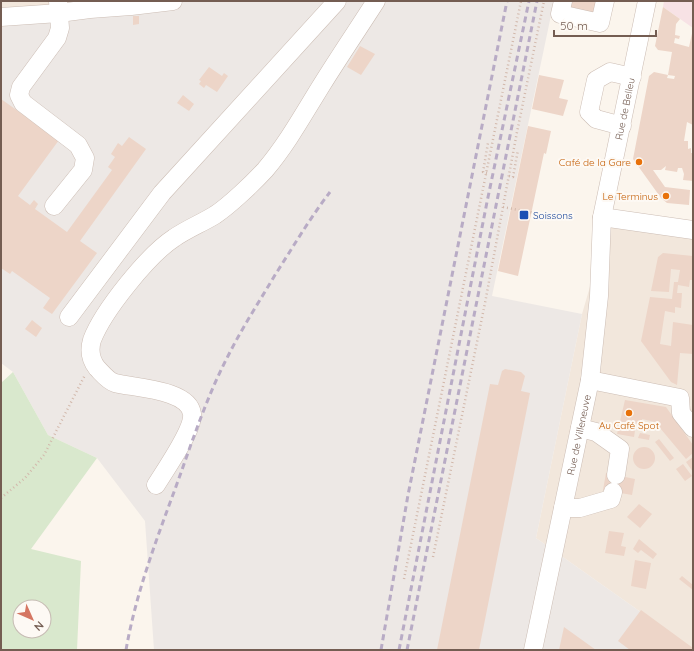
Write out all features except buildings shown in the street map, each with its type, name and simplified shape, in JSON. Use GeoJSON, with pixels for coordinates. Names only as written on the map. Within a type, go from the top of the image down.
{"type":"FeatureCollection","features":[{"type":"Feature","properties":{"kind":"street"},"geometry":{"type":"LineString","coordinates":[[1,17],[58,7],[90,9],[173,1]]}},
{"type":"Feature","properties":{"kind":"street"},"geometry":{"type":"LineString","coordinates":[[69,317],[162,193],[337,1]]}},
{"type":"Feature","properties":{"kind":"street"},"geometry":{"type":"LineString","coordinates":[[156,486],[180,446],[192,422],[192,413],[188,406],[180,399],[170,394],[113,382],[104,375],[94,364],[90,354],[92,341],[99,325],[116,300],[161,248],[174,238],[216,214],[264,170],[286,143],[334,65],[376,1]]}},
{"type":"Feature","properties":{"kind":"street"},"geometry":{"type":"LineString","coordinates":[[563,1],[560,14],[600,23],[605,1]]}},
{"type":"Feature","properties":{"kind":"street","name":"Rue de Belleu"},"geometry":{"type":"LineString","coordinates":[[602,218],[647,1]]}},
{"type":"Feature","properties":{"kind":"street"},"geometry":{"type":"LineString","coordinates":[[54,206],[83,170],[85,158],[78,145],[23,103],[19,95],[20,87],[57,38],[60,28],[58,7]]}},
{"type":"Feature","properties":{"kind":"street"},"geometry":{"type":"LineString","coordinates":[[622,126],[596,119],[589,112],[596,80],[610,72],[632,77]]}},
{"type":"Feature","properties":{"kind":"street"},"geometry":{"type":"LineString","coordinates":[[602,218],[693,230]]}},
{"type":"Feature","properties":{"kind":"street","name":"Rue de Villeneuve"},"geometry":{"type":"LineString","coordinates":[[533,650],[590,380],[599,296],[602,218]]}},
{"type":"Feature","properties":{"kind":"street"},"geometry":{"type":"LineString","coordinates":[[590,380],[687,397],[681,413],[693,428]]}},
{"type":"Feature","properties":{"kind":"street"},"geometry":{"type":"LineString","coordinates":[[563,508],[580,508],[611,499],[620,449],[596,432],[580,428]]}},
{"type":"Feature","properties":{"kind":"path"},"geometry":{"type":"LineString","coordinates":[[404,579],[521,1]]}},
{"type":"Feature","properties":{"kind":"path"},"geometry":{"type":"LineString","coordinates":[[433,557],[485,303],[544,1]]}},
{"type":"Feature","properties":{"kind":"path"},"geometry":{"type":"LineString","coordinates":[[487,173],[483,172],[488,143]]}},
{"type":"Feature","properties":{"kind":"path"},"geometry":{"type":"LineString","coordinates":[[509,176],[513,176],[518,150]]}},
{"type":"Feature","properties":{"kind":"path"},"geometry":{"type":"LineString","coordinates":[[503,207],[540,214]]}},
{"type":"Feature","properties":{"kind":"path"},"geometry":{"type":"LineString","coordinates":[[1,498],[24,478],[44,455],[83,378],[94,364]]}},
{"type":"Feature","properties":{"kind":"shaded area"},"geometry":{"type":"Polygon","coordinates":[[[1,1],[146,1],[1,23],[1,1]]]}},
{"type":"Feature","properties":{"kind":"shaded area"},"geometry":{"type":"Polygon","coordinates":[[[156,1],[554,1],[492,296],[582,314],[536,538],[693,650],[154,650],[145,521],[97,458],[48,435],[13,372],[1,363],[1,27],[156,1]]]}},
{"type":"Feature","properties":{"kind":"shaded area"},"geometry":{"type":"Polygon","coordinates":[[[664,1],[693,1],[693,28],[663,7],[664,1]]]}},
{"type":"Feature","properties":{"kind":"shaded area"},"geometry":{"type":"Polygon","coordinates":[[[610,218],[693,226],[693,649],[536,538],[582,314],[610,218]]]}},
{"type":"Feature","properties":{"kind":"green space"},"geometry":{"type":"Polygon","coordinates":[[[13,372],[48,435],[97,458],[31,549],[81,561],[77,650],[1,650],[1,383],[13,372]]]}},
{"type":"Feature","properties":{"kind":"railway"},"geometry":{"type":"LineString","coordinates":[[381,650],[408,495],[507,1]]}},
{"type":"Feature","properties":{"kind":"railway"},"geometry":{"type":"LineString","coordinates":[[399,650],[487,202],[529,1]]}},
{"type":"Feature","properties":{"kind":"railway"},"geometry":{"type":"LineString","coordinates":[[407,650],[537,1]]}},
{"type":"Feature","properties":{"kind":"railway"},"geometry":{"type":"LineString","coordinates":[[126,650],[134,612],[151,555],[197,427],[219,373],[239,335],[275,275],[330,192]]}},
{"type":"Feature","properties":{"kind":"place","name":"Café de la Gare"},"geometry":{"type":"Point","coordinates":[639,162]}},
{"type":"Feature","properties":{"kind":"place","name":"Le Terminus"},"geometry":{"type":"Point","coordinates":[666,196]}},
{"type":"Feature","properties":{"kind":"place","name":"Soissons"},"geometry":{"type":"Point","coordinates":[524,215]}},
{"type":"Feature","properties":{"kind":"place","name":"Au Café Spot"},"geometry":{"type":"Point","coordinates":[629,413]}}]}
